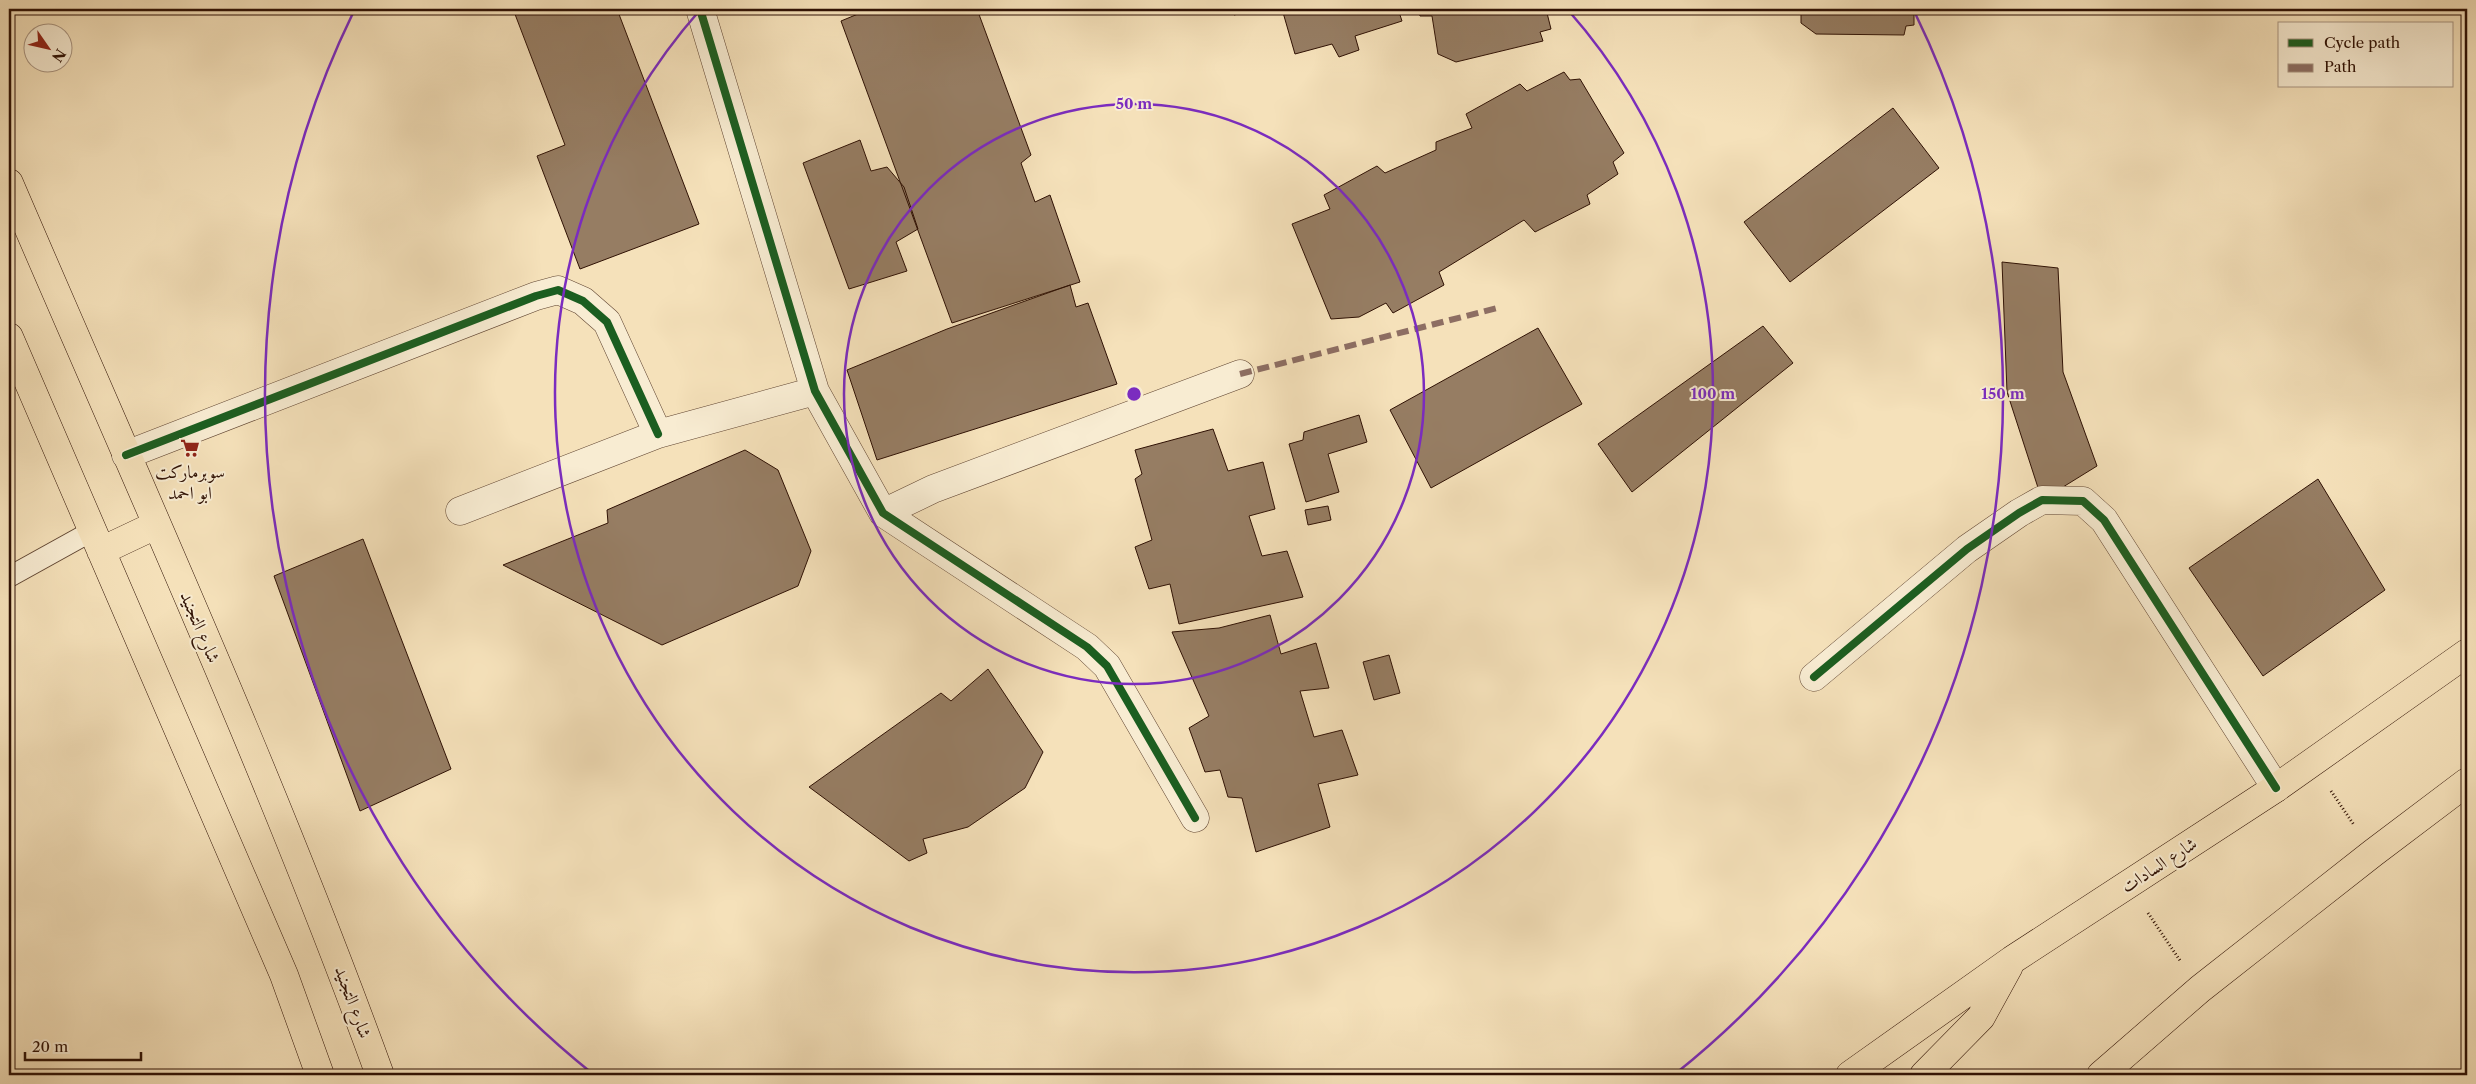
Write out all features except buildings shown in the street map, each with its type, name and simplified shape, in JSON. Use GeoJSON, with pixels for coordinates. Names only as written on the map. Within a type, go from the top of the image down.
{"type":"FeatureCollection","features":[{"type":"Feature","properties":{"kind":"highway","name":"شارع التجنيد"},"geometry":{"type":"LineString","coordinates":[[9,183],[274,798],[344,976],[380,1075]]}},
{"type":"Feature","properties":{"kind":"highway"},"geometry":{"type":"LineString","coordinates":[[9,337],[284,975],[320,1075]]}},
{"type":"Feature","properties":{"kind":"highway"},"geometry":{"type":"LineString","coordinates":[[97,541],[156,525]]}},
{"type":"Feature","properties":{"kind":"highway","name":"شارع السادات"},"geometry":{"type":"LineString","coordinates":[[1850,1075],[2012,960],[2276,788],[2467,653]]}},
{"type":"Feature","properties":{"kind":"highway"},"geometry":{"type":"LineString","coordinates":[[2102,1075],[2200,989],[2467,782]]}},
{"type":"Feature","properties":{"kind":"highway"},"geometry":{"type":"LineString","coordinates":[[1924,1075],[1981,1017],[2012,960]]}},
{"type":"Feature","properties":{"kind":"street"},"geometry":{"type":"LineString","coordinates":[[700,9],[815,391],[883,513],[1087,647],[1107,666],[1128,699],[1195,818]]}},
{"type":"Feature","properties":{"kind":"street"},"geometry":{"type":"LineString","coordinates":[[126,455],[536,296],[558,290],[583,301],[607,322],[658,434]]}},
{"type":"Feature","properties":{"kind":"street"},"geometry":{"type":"LineString","coordinates":[[883,513],[933,489],[1240,374]]}},
{"type":"Feature","properties":{"kind":"street"},"geometry":{"type":"LineString","coordinates":[[460,511],[658,434],[815,391]]}},
{"type":"Feature","properties":{"kind":"street"},"geometry":{"type":"LineString","coordinates":[[1814,677],[1967,549],[2019,513],[2042,500],[2083,501],[2104,520],[2276,788]]}},
{"type":"Feature","properties":{"kind":"lane"},"geometry":{"type":"LineString","coordinates":[[9,577],[97,541]]}},
{"type":"Feature","properties":{"kind":"path"},"geometry":{"type":"LineString","coordinates":[[2312,763],[2373,853]]}},
{"type":"Feature","properties":{"kind":"path"},"geometry":{"type":"LineString","coordinates":[[2128,885],[2200,989]]}},
{"type":"Feature","properties":{"kind":"marked path"},"geometry":{"type":"LineString","coordinates":[[1240,374],[1497,308]]}},
{"type":"Feature","properties":{"kind":"cycle path"},"geometry":{"type":"LineString","coordinates":[[700,9],[815,391],[883,513],[1087,647],[1107,666],[1195,818]]}},
{"type":"Feature","properties":{"kind":"cycle path"},"geometry":{"type":"LineString","coordinates":[[126,455],[536,296],[558,290],[583,301],[607,322],[658,434]]}},
{"type":"Feature","properties":{"kind":"cycle path"},"geometry":{"type":"LineString","coordinates":[[1814,677],[1967,549],[2019,513],[2042,500],[2083,501],[2104,520],[2276,788]]}},
{"type":"Feature","properties":{"kind":"place","name":"سوبرماركت ابو احمد"},"geometry":{"type":"Point","coordinates":[190,448]}}]}
